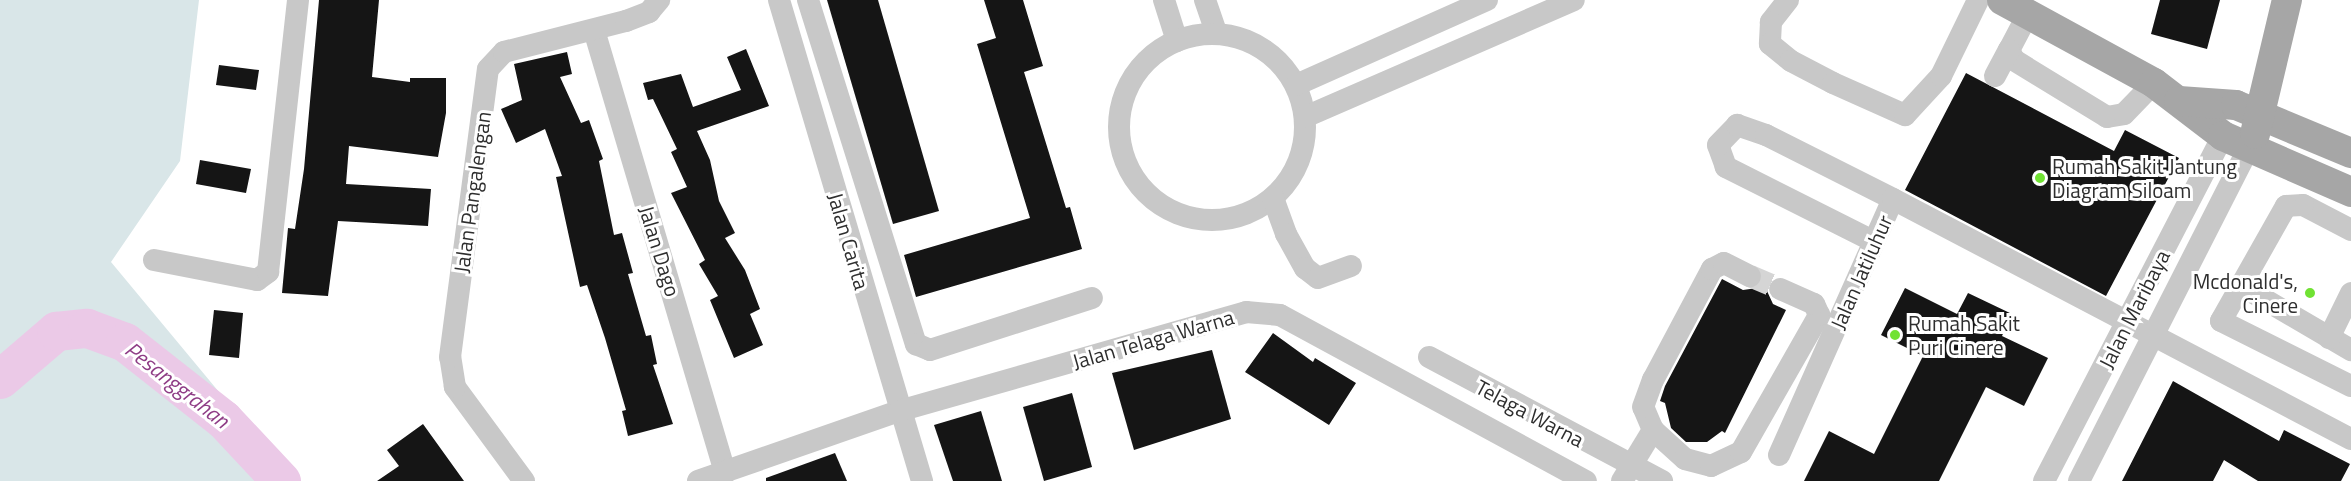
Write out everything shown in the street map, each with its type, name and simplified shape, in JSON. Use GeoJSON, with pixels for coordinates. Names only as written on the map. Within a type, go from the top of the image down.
{"type":"FeatureCollection","features":[{"type":"Feature","properties":{"kind":"main road"},"geometry":{"type":"LineString","coordinates":[[2235,143],[2278,31],[2286,0]]}},
{"type":"Feature","properties":{"kind":"main road"},"geometry":{"type":"LineString","coordinates":[[2015,7],[2154,83],[2235,143],[2351,192]]}},
{"type":"Feature","properties":{"kind":"main road"},"geometry":{"type":"LineString","coordinates":[[2179,101],[2249,110],[2351,153]]}},
{"type":"Feature","properties":{"kind":"main road"},"geometry":{"type":"LineString","coordinates":[[2306,173],[2320,140]]}},
{"type":"Feature","properties":{"kind":"street"},"geometry":{"type":"LineString","coordinates":[[154,260],[257,280],[268,272],[298,0]]}},
{"type":"Feature","properties":{"kind":"street","name":"Jalan Pangalengan"},"geometry":{"type":"LineString","coordinates":[[524,481],[454,387],[450,357],[488,69],[504,52],[594,30],[649,12],[659,0]]}},
{"type":"Feature","properties":{"kind":"street","name":"Jalan Carita"},"geometry":{"type":"LineString","coordinates":[[779,0],[899,411],[922,481]]}},
{"type":"Feature","properties":{"kind":"street"},"geometry":{"type":"LineString","coordinates":[[808,0],[916,344],[930,350],[1092,298]]}},
{"type":"Feature","properties":{"kind":"street"},"geometry":{"type":"LineString","coordinates":[[1164,0],[1178,41]]}},
{"type":"Feature","properties":{"kind":"street"},"geometry":{"type":"LineString","coordinates":[[1205,0],[1217,34]]}},
{"type":"Feature","properties":{"kind":"street"},"geometry":{"type":"LineString","coordinates":[[1296,85],[1487,0]]}},
{"type":"Feature","properties":{"kind":"street"},"geometry":{"type":"LineString","coordinates":[[1305,117],[1574,0]]}},
{"type":"Feature","properties":{"kind":"street"},"geometry":{"type":"LineString","coordinates":[[1788,0],[1771,22],[1770,44],[1822,78],[1905,115],[1941,76],[1978,0]]}},
{"type":"Feature","properties":{"kind":"street"},"geometry":{"type":"LineString","coordinates":[[1995,76],[2008,50],[2015,7]]}},
{"type":"Feature","properties":{"kind":"street","name":"Jalan Dago"},"geometry":{"type":"LineString","coordinates":[[594,30],[725,473]]}},
{"type":"Feature","properties":{"kind":"street"},"geometry":{"type":"LineString","coordinates":[[1217,34],[1264,49],[1296,85],[1305,117],[1302,153],[1285,185],[1273,198],[1242,216],[1198,219],[1156,203],[1132,176],[1120,143],[1121,107],[1142,67],[1178,41],[1217,34]]}},
{"type":"Feature","properties":{"kind":"street"},"geometry":{"type":"LineString","coordinates":[[2008,50],[2014,60],[2107,117],[2124,114],[2154,83]]}},
{"type":"Feature","properties":{"kind":"street"},"geometry":{"type":"LineString","coordinates":[[1873,241],[1726,167],[1718,145],[1737,124],[1766,135],[1893,199]]}},
{"type":"Feature","properties":{"kind":"street","name":"Jalan Maribaya"},"geometry":{"type":"LineString","coordinates":[[2044,481],[2127,325],[2235,143]]}},
{"type":"Feature","properties":{"kind":"street","name":"Jalan Maribaya"},"geometry":{"type":"LineString","coordinates":[[2079,481],[2153,339],[2235,143]]}},
{"type":"Feature","properties":{"kind":"street"},"geometry":{"type":"LineString","coordinates":[[1273,198],[1286,234],[1305,268],[1318,278],[1352,266]]}},
{"type":"Feature","properties":{"kind":"street","name":"Jalan Jatiluhur"},"geometry":{"type":"LineString","coordinates":[[1779,455],[1893,199],[2153,339],[2351,439]]}},
{"type":"Feature","properties":{"kind":"street"},"geometry":{"type":"LineString","coordinates":[[2351,200],[2347,228],[2303,205],[2286,206],[2221,316],[2223,326],[2351,386]]}},
{"type":"Feature","properties":{"kind":"street"},"geometry":{"type":"LineString","coordinates":[[1750,276],[1724,263],[1712,269],[1642,407],[1653,430],[1685,459],[1711,466],[1741,453],[1818,319],[1814,304],[1780,290]]}},
{"type":"Feature","properties":{"kind":"street"},"geometry":{"type":"LineString","coordinates":[[2240,285],[2351,350]]}},
{"type":"Feature","properties":{"kind":"street"},"geometry":{"type":"LineString","coordinates":[[2329,338],[2351,292]]}},
{"type":"Feature","properties":{"kind":"street","name":"Jalan Telaga Warna"},"geometry":{"type":"LineString","coordinates":[[698,481],[899,411],[1246,312],[1280,315],[1586,481]]}},
{"type":"Feature","properties":{"kind":"street","name":"Telaga Warna"},"geometry":{"type":"LineString","coordinates":[[1429,357],[1627,475]]}},
{"type":"Feature","properties":{"kind":"street"},"geometry":{"type":"LineString","coordinates":[[1653,430],[1627,475],[1662,481]]}},
{"type":"Feature","properties":{"kind":"shaded area"},"geometry":{"type":"Polygon","coordinates":[[[0,0],[199,0],[180,161],[111,262],[293,481],[0,481],[0,0]]]}},
{"type":"Feature","properties":{"kind":"building"},"geometry":{"type":"Polygon","coordinates":[[[319,0],[379,0],[372,77],[410,82],[410,78],[446,78],[446,113],[438,157],[349,146],[346,184],[431,189],[428,226],[338,221],[328,296],[282,293],[288,228],[295,229],[304,169],[319,0]]]}},
{"type":"Feature","properties":{"kind":"building"},"geometry":{"type":"Polygon","coordinates":[[[827,0],[878,0],[939,211],[893,224],[827,0]]]}},
{"type":"Feature","properties":{"kind":"building"},"geometry":{"type":"Polygon","coordinates":[[[984,0],[1023,0],[1043,66],[1024,72],[1066,208],[1070,207],[1082,249],[916,297],[904,255],[1030,218],[977,44],[996,38],[984,0]]]}},
{"type":"Feature","properties":{"kind":"building"},"geometry":{"type":"Polygon","coordinates":[[[2160,0],[2220,0],[2207,49],[2151,34],[2160,0]]]}},
{"type":"Feature","properties":{"kind":"building"},"geometry":{"type":"Polygon","coordinates":[[[746,49],[769,106],[697,131],[710,160],[719,201],[735,233],[725,238],[745,270],[760,309],[750,314],[763,345],[734,358],[710,300],[718,296],[699,264],[705,260],[671,193],[687,187],[671,152],[677,149],[653,99],[648,100],[643,83],[681,74],[693,107],[741,90],[727,57],[746,49]]]}},
{"type":"Feature","properties":{"kind":"building"},"geometry":{"type":"Polygon","coordinates":[[[567,52],[572,74],[560,77],[581,123],[589,120],[603,159],[599,161],[614,235],[622,233],[633,273],[628,274],[646,336],[651,335],[657,364],[653,365],[673,424],[628,436],[622,411],[626,410],[605,338],[587,285],[580,287],[556,177],[562,176],[545,129],[516,143],[501,109],[522,100],[514,64],[567,52]]]}},
{"type":"Feature","properties":{"kind":"building"},"geometry":{"type":"Polygon","coordinates":[[[219,65],[259,70],[256,90],[216,85],[219,65]]]}},
{"type":"Feature","properties":{"kind":"building","name":"Rumah Sakit Jantung Diagram Siloam"},"geometry":{"type":"Polygon","coordinates":[[[1966,73],[2114,151],[2125,130],[2179,158],[2106,296],[1905,190],[1966,73]]]}},
{"type":"Feature","properties":{"kind":"building"},"geometry":{"type":"Polygon","coordinates":[[[200,160],[251,169],[246,193],[196,184],[200,160]]]}},
{"type":"Feature","properties":{"kind":"building"},"geometry":{"type":"Polygon","coordinates":[[[1763,278],[1769,281],[1767,291],[1773,304],[1786,310],[1725,433],[1722,431],[1707,442],[1686,442],[1671,428],[1665,403],[1660,401],[1665,386],[1722,279],[1743,290],[1757,288],[1763,278]]]}},
{"type":"Feature","properties":{"kind":"building","name":"Rumah Sakit Puri Cinere"},"geometry":{"type":"Polygon","coordinates":[[[1905,288],[1957,314],[1968,293],[2012,314],[2002,336],[2048,358],[2024,406],[1986,387],[1939,481],[1804,481],[1829,431],[1874,454],[1923,356],[1881,335],[1905,288]]]}},
{"type":"Feature","properties":{"kind":"building"},"geometry":{"type":"Polygon","coordinates":[[[214,310],[243,313],[239,358],[209,355],[214,310]]]}},
{"type":"Feature","properties":{"kind":"building"},"geometry":{"type":"Polygon","coordinates":[[[1273,333],[1313,362],[1315,358],[1356,383],[1329,425],[1245,372],[1273,333]]]}},
{"type":"Feature","properties":{"kind":"building"},"geometry":{"type":"Polygon","coordinates":[[[1212,350],[1231,419],[1134,450],[1112,373],[1212,350]]]}},
{"type":"Feature","properties":{"kind":"building"},"geometry":{"type":"Polygon","coordinates":[[[2173,381],[2279,441],[2284,430],[2350,464],[2341,481],[2258,481],[2224,460],[2213,481],[2122,481],[2173,381]]]}},
{"type":"Feature","properties":{"kind":"building"},"geometry":{"type":"Polygon","coordinates":[[[1072,393],[1092,467],[1044,481],[1023,407],[1072,393]]]}},
{"type":"Feature","properties":{"kind":"building"},"geometry":{"type":"Polygon","coordinates":[[[981,411],[1002,481],[953,481],[934,425],[981,411]]]}},
{"type":"Feature","properties":{"kind":"building"},"geometry":{"type":"Polygon","coordinates":[[[423,424],[464,481],[377,481],[399,466],[387,450],[423,424]]]}},
{"type":"Feature","properties":{"kind":"building"},"geometry":{"type":"Polygon","coordinates":[[[835,453],[847,481],[766,481],[766,478],[835,453]]]}},
{"type":"Feature","properties":{"kind":"waterway","name":"Pesanggrahan"},"geometry":{"type":"LineString","coordinates":[[0,379],[56,331],[87,328],[125,342],[223,419],[281,481]]}},
{"type":"Feature","properties":{"kind":"tunnel"},"geometry":{"type":"LineString","coordinates":[[1750,276],[1780,289]]}},
{"type":"Feature","properties":{"kind":"place","name":"Rumah Sakit Jantung Diagram Siloam"},"geometry":{"type":"Point","coordinates":[2040,178]}},
{"type":"Feature","properties":{"kind":"place","name":"Mcdonald's, Cinere"},"geometry":{"type":"Point","coordinates":[2310,293]}},
{"type":"Feature","properties":{"kind":"place","name":"Rumah Sakit Puri Cinere"},"geometry":{"type":"Point","coordinates":[1895,335]}}]}
